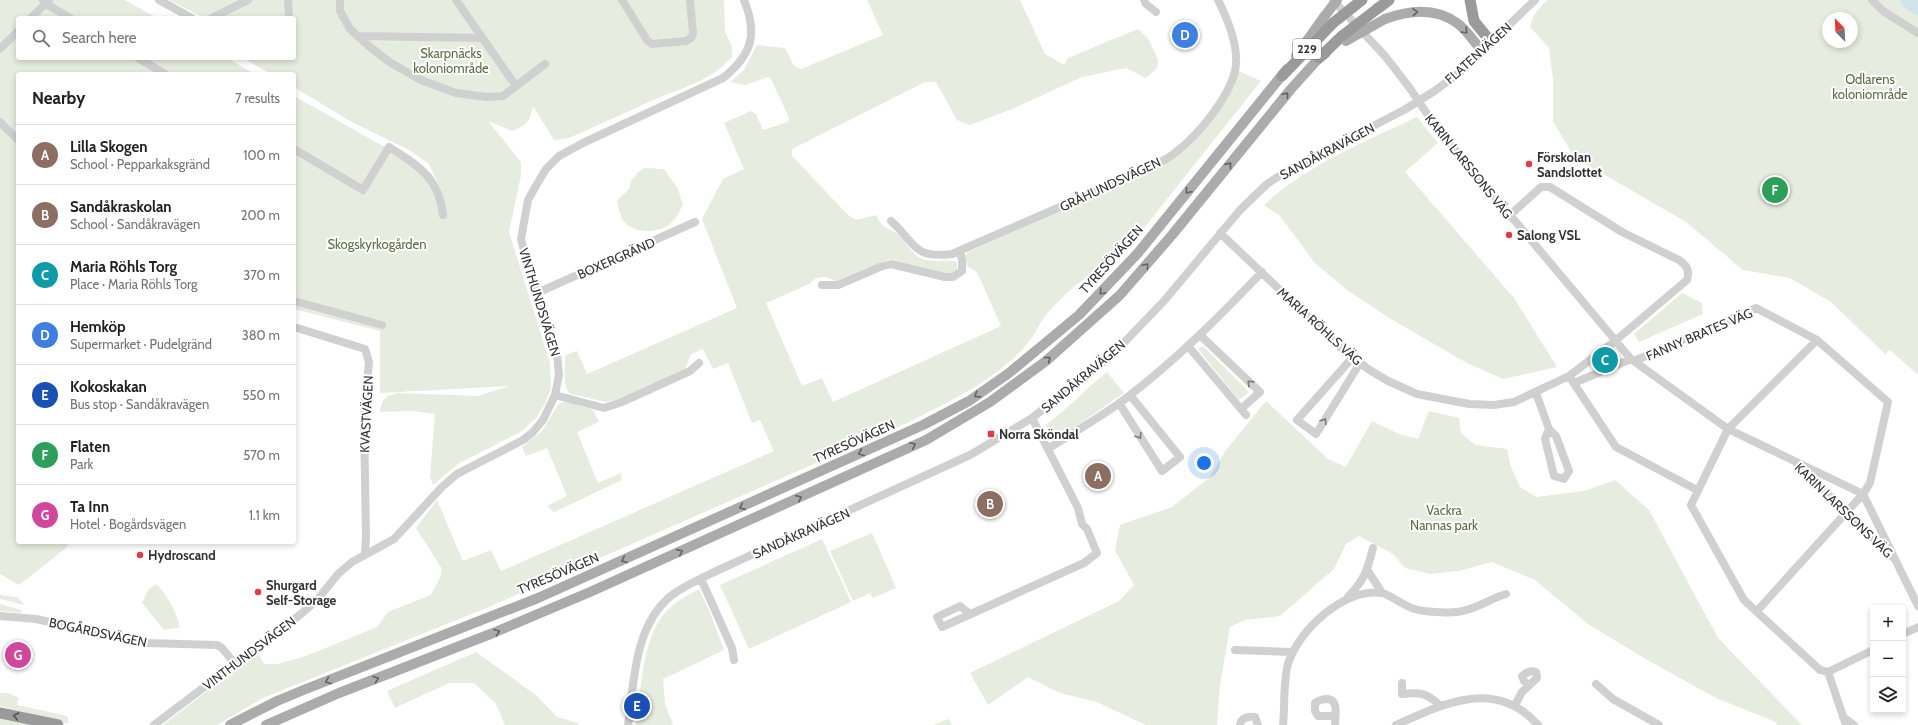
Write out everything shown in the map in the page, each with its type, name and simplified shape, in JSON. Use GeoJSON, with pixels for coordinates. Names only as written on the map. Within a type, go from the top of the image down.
{"type":"FeatureCollection","features":[{"type":"Feature","properties":{"kind":"highway","name":"TYRESÖVÄGEN"},"geometry":{"type":"LineString","coordinates":[[1282,76],[1329,20],[1362,0]]}},
{"type":"Feature","properties":{"kind":"highway","name":"229"},"geometry":{"type":"LineString","coordinates":[[1319,58],[1389,0]]}},
{"type":"Feature","properties":{"kind":"highway"},"geometry":{"type":"LineString","coordinates":[[1470,0],[1474,21],[1491,42]]}},
{"type":"Feature","properties":{"kind":"highway"},"geometry":{"type":"LineString","coordinates":[[0,713],[58,725]]}},
{"type":"Feature","properties":{"kind":"main road"},"geometry":{"type":"LineString","coordinates":[[1329,20],[1337,0]]}},
{"type":"Feature","properties":{"kind":"main road"},"geometry":{"type":"LineString","coordinates":[[1344,38],[1385,19],[1410,12],[1430,12],[1445,16],[1457,23],[1482,51]]}},
{"type":"Feature","properties":{"kind":"main road","name":"229"},"geometry":{"type":"LineString","coordinates":[[266,725],[339,693],[493,633],[590,592],[926,440],[990,402],[1050,357],[1120,295],[1172,235],[1291,89],[1319,58]]}},
{"type":"Feature","properties":{"kind":"main road","name":"TYRESÖVÄGEN"},"geometry":{"type":"LineString","coordinates":[[230,725],[299,692],[551,592],[923,426],[969,401],[1033,354],[1105,289],[1142,247],[1282,76]]}},
{"type":"Feature","properties":{"kind":"street"},"geometry":{"type":"LineString","coordinates":[[159,0],[188,16]]}},
{"type":"Feature","properties":{"kind":"street"},"geometry":{"type":"LineString","coordinates":[[288,0],[289,16]]}},
{"type":"Feature","properties":{"kind":"street"},"geometry":{"type":"LineString","coordinates":[[340,0],[340,11],[350,28],[370,47],[397,66],[421,80],[456,93],[488,98],[504,96],[545,64]]}},
{"type":"Feature","properties":{"kind":"street"},"geometry":{"type":"LineString","coordinates":[[456,0],[510,75],[516,86]]}},
{"type":"Feature","properties":{"kind":"street"},"geometry":{"type":"LineString","coordinates":[[622,0],[647,40],[652,44],[686,41],[691,38],[693,34],[690,0]]}},
{"type":"Feature","properties":{"kind":"street","name":"VINTHUNDSVÄGEN"},"geometry":{"type":"LineString","coordinates":[[154,725],[312,605],[338,574],[365,554],[394,539],[442,487],[457,474],[523,440],[532,433],[543,420],[555,395],[559,375],[557,354],[521,239],[528,200],[546,169],[559,156],[585,142],[723,78],[735,69],[748,51],[752,35],[752,22],[744,0]]}},
{"type":"Feature","properties":{"kind":"street"},"geometry":{"type":"LineString","coordinates":[[1144,0],[1146,4],[1156,12]]}},
{"type":"Feature","properties":{"kind":"street","name":"GRÅHUNDSVÄGEN"},"geometry":{"type":"LineString","coordinates":[[891,220],[902,230],[917,250],[927,254],[940,256],[960,252],[1149,168],[1174,153],[1188,141],[1222,100],[1235,70],[1235,55],[1232,37],[1218,0]]}},
{"type":"Feature","properties":{"kind":"street","name":"KARIN LARSSONS VÄG"},"geometry":{"type":"LineString","coordinates":[[1333,0],[1385,56],[1436,127],[1509,216],[1615,341],[1633,360],[1728,429],[1863,494],[1918,606]]}},
{"type":"Feature","properties":{"kind":"street","name":"FLATENVÄGEN"},"geometry":{"type":"LineString","coordinates":[[1418,101],[1459,73],[1535,0]]}},
{"type":"Feature","properties":{"kind":"street"},"geometry":{"type":"LineString","coordinates":[[1872,0],[1883,11],[1918,33]]}},
{"type":"Feature","properties":{"kind":"street"},"geometry":{"type":"LineString","coordinates":[[33,16],[46,1],[67,16]]}},
{"type":"Feature","properties":{"kind":"street"},"geometry":{"type":"LineString","coordinates":[[216,16],[243,1]]}},
{"type":"Feature","properties":{"kind":"street"},"geometry":{"type":"LineString","coordinates":[[0,49],[16,33]]}},
{"type":"Feature","properties":{"kind":"street"},"geometry":{"type":"LineString","coordinates":[[359,36],[482,38]]}},
{"type":"Feature","properties":{"kind":"street"},"geometry":{"type":"LineString","coordinates":[[141,60],[162,72]]}},
{"type":"Feature","properties":{"kind":"street","name":"SANDÅKRAVÄGEN"},"geometry":{"type":"LineString","coordinates":[[628,725],[638,658],[648,626],[662,605],[671,596],[701,579],[970,455],[1032,418],[1111,356],[1164,301],[1244,205],[1278,176],[1418,101]]}},
{"type":"Feature","properties":{"kind":"street"},"geometry":{"type":"LineString","coordinates":[[0,122],[16,138]]}},
{"type":"Feature","properties":{"kind":"street"},"geometry":{"type":"LineString","coordinates":[[296,150],[363,190],[389,147],[412,161],[425,172],[436,188],[442,202],[443,215]]}},
{"type":"Feature","properties":{"kind":"street"},"geometry":{"type":"LineString","coordinates":[[1509,216],[1541,187],[1550,187],[1622,232],[1672,255],[1686,266],[1689,273],[1687,280],[1615,341],[1572,380]]}},
{"type":"Feature","properties":{"kind":"street","name":"BOXERGRÄND"},"geometry":{"type":"LineString","coordinates":[[537,293],[695,222]]}},
{"type":"Feature","properties":{"kind":"street","name":"MARIA RÖHLS VÄG"},"geometry":{"type":"LineString","coordinates":[[1220,233],[1360,363],[1388,381],[1410,391],[1447,401],[1494,405],[1514,402],[1572,380]]}},
{"type":"Feature","properties":{"kind":"street"},"geometry":{"type":"LineString","coordinates":[[822,285],[838,285],[880,267],[891,264],[945,277],[952,277],[962,271],[960,252]]}},
{"type":"Feature","properties":{"kind":"street"},"geometry":{"type":"LineString","coordinates":[[1048,449],[1130,395],[1200,335],[1262,272]]}},
{"type":"Feature","properties":{"kind":"street"},"geometry":{"type":"LineString","coordinates":[[296,302],[382,325]]}},
{"type":"Feature","properties":{"kind":"street","name":"FANNY BRATES VÄG"},"geometry":{"type":"LineString","coordinates":[[1633,360],[1756,308],[1817,340],[1888,402],[1870,483],[1863,494],[1757,611]]}},
{"type":"Feature","properties":{"kind":"street","name":"KVASTVÄGEN"},"geometry":{"type":"LineString","coordinates":[[296,328],[365,349],[368,356],[369,362],[364,420],[365,554]]}},
{"type":"Feature","properties":{"kind":"street"},"geometry":{"type":"LineString","coordinates":[[1188,346],[1244,412],[1260,392],[1200,335]]}},
{"type":"Feature","properties":{"kind":"street"},"geometry":{"type":"LineString","coordinates":[[1817,340],[1728,429],[1691,505],[1744,600],[1820,670],[1828,672],[1870,651]]}},
{"type":"Feature","properties":{"kind":"street"},"geometry":{"type":"LineString","coordinates":[[1353,357],[1296,420],[1316,434],[1360,363]]}},
{"type":"Feature","properties":{"kind":"street"},"geometry":{"type":"LineString","coordinates":[[1572,380],[1633,360]]}},
{"type":"Feature","properties":{"kind":"street"},"geometry":{"type":"LineString","coordinates":[[555,395],[604,408],[622,402],[690,371],[699,363]]}},
{"type":"Feature","properties":{"kind":"street"},"geometry":{"type":"LineString","coordinates":[[1572,380],[1616,447],[1697,490]]}},
{"type":"Feature","properties":{"kind":"street"},"geometry":{"type":"LineString","coordinates":[[1536,393],[1549,429],[1556,436],[1569,471],[1564,479],[1554,476],[1545,439],[1549,429]]}},
{"type":"Feature","properties":{"kind":"street"},"geometry":{"type":"LineString","coordinates":[[1119,403],[1162,471],[1180,457],[1130,395]]}},
{"type":"Feature","properties":{"kind":"street"},"geometry":{"type":"LineString","coordinates":[[970,614],[1084,564],[1097,553],[1087,529],[1082,524],[1078,508],[1032,418]]}},
{"type":"Feature","properties":{"kind":"street","name":"KARIN LARSSONS VÄG"},"geometry":{"type":"LineString","coordinates":[[1792,460],[1896,561]]}},
{"type":"Feature","properties":{"kind":"street"},"geometry":{"type":"LineString","coordinates":[[1283,725],[1288,666],[1292,652],[1308,631],[1325,614],[1347,598],[1356,589],[1368,571],[1373,548]]}},
{"type":"Feature","properties":{"kind":"street"},"geometry":{"type":"LineString","coordinates":[[1368,571],[1382,593]]}},
{"type":"Feature","properties":{"kind":"street"},"geometry":{"type":"LineString","coordinates":[[701,579],[732,648],[734,660]]}},
{"type":"Feature","properties":{"kind":"street"},"geometry":{"type":"LineString","coordinates":[[1347,598],[1365,594],[1382,593],[1415,609],[1457,612],[1475,608],[1506,594]]}},
{"type":"Feature","properties":{"kind":"street","name":"BOGÅRDSVÄGEN"},"geometry":{"type":"LineString","coordinates":[[0,616],[36,619],[146,643],[217,645],[222,648],[234,664]]}},
{"type":"Feature","properties":{"kind":"street"},"geometry":{"type":"LineString","coordinates":[[1906,633],[1918,627]]}},
{"type":"Feature","properties":{"kind":"street"},"geometry":{"type":"LineString","coordinates":[[1235,650],[1292,652]]}},
{"type":"Feature","properties":{"kind":"street"},"geometry":{"type":"LineString","coordinates":[[1828,672],[1844,721],[1854,725]]}},
{"type":"Feature","properties":{"kind":"street"},"geometry":{"type":"LineString","coordinates":[[1402,683],[1402,694],[1414,693],[1428,695],[1441,706]]}},
{"type":"Feature","properties":{"kind":"street"},"geometry":{"type":"LineString","coordinates":[[1596,684],[1613,699],[1658,725]]}},
{"type":"Feature","properties":{"kind":"street"},"geometry":{"type":"LineString","coordinates":[[1516,705],[1522,692],[1529,685]]}},
{"type":"Feature","properties":{"kind":"street"},"geometry":{"type":"LineString","coordinates":[[1396,725],[1441,706],[1460,700],[1488,698],[1516,705],[1538,725]]}},
{"type":"Feature","properties":{"kind":"street"},"geometry":{"type":"LineString","coordinates":[[1240,725],[1241,721],[1245,717],[1251,716],[1255,717],[1258,725]]}},
{"type":"Feature","properties":{"kind":"street"},"geometry":{"type":"LineString","coordinates":[[1335,716],[1335,725]]}},
{"type":"Feature","properties":{"kind":"green space"},"geometry":{"type":"Polygon","coordinates":[[[0,0],[125,0],[153,16],[16,16],[16,60],[230,60],[252,72],[16,72],[16,544],[68,544],[66,548],[19,585],[0,574],[0,0]]]}},
{"type":"Feature","properties":{"kind":"green space"},"geometry":{"type":"Polygon","coordinates":[[[169,0],[724,0],[725,31],[732,47],[732,57],[715,72],[698,82],[658,98],[569,138],[554,140],[533,106],[529,120],[521,127],[512,131],[488,121],[521,162],[521,175],[509,232],[550,363],[551,388],[545,404],[536,418],[522,431],[458,464],[433,485],[430,477],[435,414],[413,411],[380,412],[383,401],[390,395],[398,393],[478,396],[510,386],[380,393],[380,331],[296,310],[296,97],[431,173],[438,184],[429,164],[409,150],[350,121],[296,88],[296,72],[268,72],[246,60],[296,60],[296,16],[200,16],[169,0]]]}},
{"type":"Feature","properties":{"kind":"green space"},"geometry":{"type":"Polygon","coordinates":[[[867,0],[1020,0],[1045,54],[1064,65],[1068,58],[1138,29],[1148,38],[1158,60],[1157,68],[1146,78],[1126,68],[1082,77],[1012,109],[970,125],[957,120],[936,82],[925,82],[792,149],[792,156],[848,215],[856,220],[876,215],[884,227],[899,235],[920,258],[929,261],[957,262],[957,271],[951,274],[946,274],[890,259],[836,281],[825,277],[816,278],[809,284],[766,303],[802,386],[822,378],[833,402],[1001,326],[977,272],[967,266],[965,255],[968,252],[1169,161],[1195,137],[1236,70],[1261,81],[1121,257],[1101,267],[1079,283],[1049,311],[1034,335],[1016,356],[986,380],[973,388],[907,423],[484,609],[263,698],[217,725],[163,725],[258,652],[264,664],[278,664],[306,656],[377,627],[388,612],[431,595],[440,578],[442,569],[416,528],[437,500],[463,561],[491,550],[501,571],[774,451],[760,420],[752,423],[728,363],[713,369],[703,349],[691,354],[685,369],[619,399],[606,402],[571,394],[568,391],[565,382],[565,355],[577,351],[587,374],[737,308],[702,219],[723,179],[744,169],[724,123],[751,111],[756,114],[763,130],[788,122],[789,118],[772,81],[768,77],[745,85],[730,82],[744,70],[757,45],[785,48],[794,66],[801,69],[883,35],[867,0]]]}},
{"type":"Feature","properties":{"kind":"green space","name":"Odlarens koloniområde"},"geometry":{"type":"Polygon","coordinates":[[[1547,0],[1918,0],[1918,375],[1890,350],[1885,354],[1831,302],[1790,278],[1743,270],[1686,222],[1574,157],[1553,121],[1553,79],[1549,48],[1530,27],[1534,15],[1547,0]]]}},
{"type":"Feature","properties":{"kind":"green space"},"geometry":{"type":"Polygon","coordinates":[[[1417,117],[1438,143],[1405,172],[1514,298],[1557,367],[1503,379],[1467,363],[1391,319],[1347,290],[1315,263],[1280,216],[1264,205],[1281,191],[1317,166],[1357,145],[1417,117]]]}},
{"type":"Feature","properties":{"kind":"green space"},"geometry":{"type":"Polygon","coordinates":[[[645,168],[664,169],[678,189],[683,205],[673,221],[668,225],[648,231],[633,228],[628,225],[622,218],[617,201],[629,189],[631,181],[638,172],[645,168]]]}},
{"type":"Feature","properties":{"kind":"green space"},"geometry":{"type":"Polygon","coordinates":[[[1682,293],[1702,303],[1703,314],[1639,342],[1634,334],[1682,293]]]}},
{"type":"Feature","properties":{"kind":"green space"},"geometry":{"type":"Polygon","coordinates":[[[1203,346],[1249,392],[1239,400],[1198,349],[1203,346]]]}},
{"type":"Feature","properties":{"kind":"green space"},"geometry":{"type":"Polygon","coordinates":[[[1107,372],[1124,393],[1058,439],[1051,438],[1046,425],[1107,372]]]}},
{"type":"Feature","properties":{"kind":"green space","name":"Vackra Nannas park"},"geometry":{"type":"Polygon","coordinates":[[[1266,401],[1328,459],[1346,467],[1372,421],[1399,434],[1418,439],[1429,411],[1459,418],[1461,433],[1475,445],[1507,449],[1510,464],[1520,487],[1536,497],[1584,491],[1615,480],[1649,510],[1718,638],[1802,725],[1777,725],[1776,722],[1716,698],[1644,658],[1588,624],[1535,580],[1492,562],[1459,571],[1430,574],[1405,568],[1393,554],[1359,536],[1346,544],[1334,569],[1280,616],[1245,620],[1230,627],[1220,685],[1217,725],[1146,725],[1097,702],[1060,693],[1028,677],[988,705],[970,673],[1119,601],[1134,585],[1115,550],[1120,525],[1172,507],[1209,478],[1226,450],[1266,401]]]}},
{"type":"Feature","properties":{"kind":"green space"},"geometry":{"type":"Polygon","coordinates":[[[563,402],[569,402],[593,410],[599,422],[577,432],[598,483],[621,473],[622,480],[554,512],[547,506],[567,496],[547,448],[526,456],[522,447],[542,431],[558,405],[563,402]]]}},
{"type":"Feature","properties":{"kind":"green space"},"geometry":{"type":"Polygon","coordinates":[[[872,533],[896,588],[873,598],[870,593],[853,601],[830,551],[872,533]]]}},
{"type":"Feature","properties":{"kind":"green space"},"geometry":{"type":"Polygon","coordinates":[[[822,539],[851,602],[749,649],[720,585],[822,539]]]}},
{"type":"Feature","properties":{"kind":"green space"},"geometry":{"type":"Polygon","coordinates":[[[156,584],[171,604],[180,627],[164,630],[142,603],[148,590],[156,584]]]}},
{"type":"Feature","properties":{"kind":"green space"},"geometry":{"type":"Polygon","coordinates":[[[699,589],[709,610],[724,650],[663,679],[665,704],[673,725],[636,725],[641,682],[647,652],[657,625],[664,614],[672,606],[699,589]]]}},
{"type":"Feature","properties":{"kind":"green space"},"geometry":{"type":"Polygon","coordinates":[[[0,595],[18,597],[24,605],[0,599],[0,595]]]}},
{"type":"Feature","properties":{"kind":"green space"},"geometry":{"type":"Polygon","coordinates":[[[0,604],[22,610],[21,613],[0,611],[0,604]]]}},
{"type":"Feature","properties":{"kind":"green space"},"geometry":{"type":"Polygon","coordinates":[[[476,652],[537,696],[557,717],[578,723],[578,725],[505,725],[496,704],[474,683],[449,683],[395,708],[387,691],[476,652]]]}},
{"type":"Feature","properties":{"kind":"green space"},"geometry":{"type":"Polygon","coordinates":[[[0,693],[8,693],[19,698],[17,705],[67,716],[69,724],[0,706],[0,693]]]}},
{"type":"Feature","properties":{"kind":"green space"},"geometry":{"type":"Polygon","coordinates":[[[0,716],[39,725],[0,725],[0,716]]]}},
{"type":"Feature","properties":{"kind":"green space"},"geometry":{"type":"Polygon","coordinates":[[[949,719],[952,725],[933,725],[949,719]]]}},
{"type":"Feature","properties":{"kind":"water"},"geometry":{"type":"Polygon","coordinates":[[[1900,0],[1918,0],[1918,16],[1902,6],[1900,0]]]}},
{"type":"Feature","properties":{"kind":"place","name":"Hemköp"},"geometry":{"type":"Point","coordinates":[1185,35]}},
{"type":"Feature","properties":{"kind":"place","name":"Förskolan Sandslottet"},"geometry":{"type":"Point","coordinates":[1529,164]}},
{"type":"Feature","properties":{"kind":"place","name":"Flaten"},"geometry":{"type":"Point","coordinates":[1775,190]}},
{"type":"Feature","properties":{"kind":"place","name":"Salong VSL"},"geometry":{"type":"Point","coordinates":[1509,235]}},
{"type":"Feature","properties":{"kind":"place","name":"Maria Röhls Torg"},"geometry":{"type":"Point","coordinates":[1605,360]}},
{"type":"Feature","properties":{"kind":"place","name":"Norra Sköndal"},"geometry":{"type":"Point","coordinates":[991,434]}},
{"type":"Feature","properties":{"kind":"place","name":"Lilla Skogen"},"geometry":{"type":"Point","coordinates":[1098,476]}},
{"type":"Feature","properties":{"kind":"place","name":"Sandåkraskolan"},"geometry":{"type":"Point","coordinates":[990,504]}},
{"type":"Feature","properties":{"kind":"place","name":"Hydroscand"},"geometry":{"type":"Point","coordinates":[140,555]}},
{"type":"Feature","properties":{"kind":"place","name":"Shurgard Self-Storage"},"geometry":{"type":"Point","coordinates":[258,592]}},
{"type":"Feature","properties":{"kind":"place","name":"Ta Inn"},"geometry":{"type":"Point","coordinates":[18,655]}},
{"type":"Feature","properties":{"kind":"place","name":"Kokoskakan"},"geometry":{"type":"Point","coordinates":[637,706]}},
{"type":"Feature","properties":{"kind":"park label","name":"Skarpnäcks koloniområde"},"geometry":{"type":"Point","coordinates":[451,60]}},
{"type":"Feature","properties":{"kind":"park label","name":"Skogskyrkogården"},"geometry":{"type":"Point","coordinates":[377,244]}}]}
